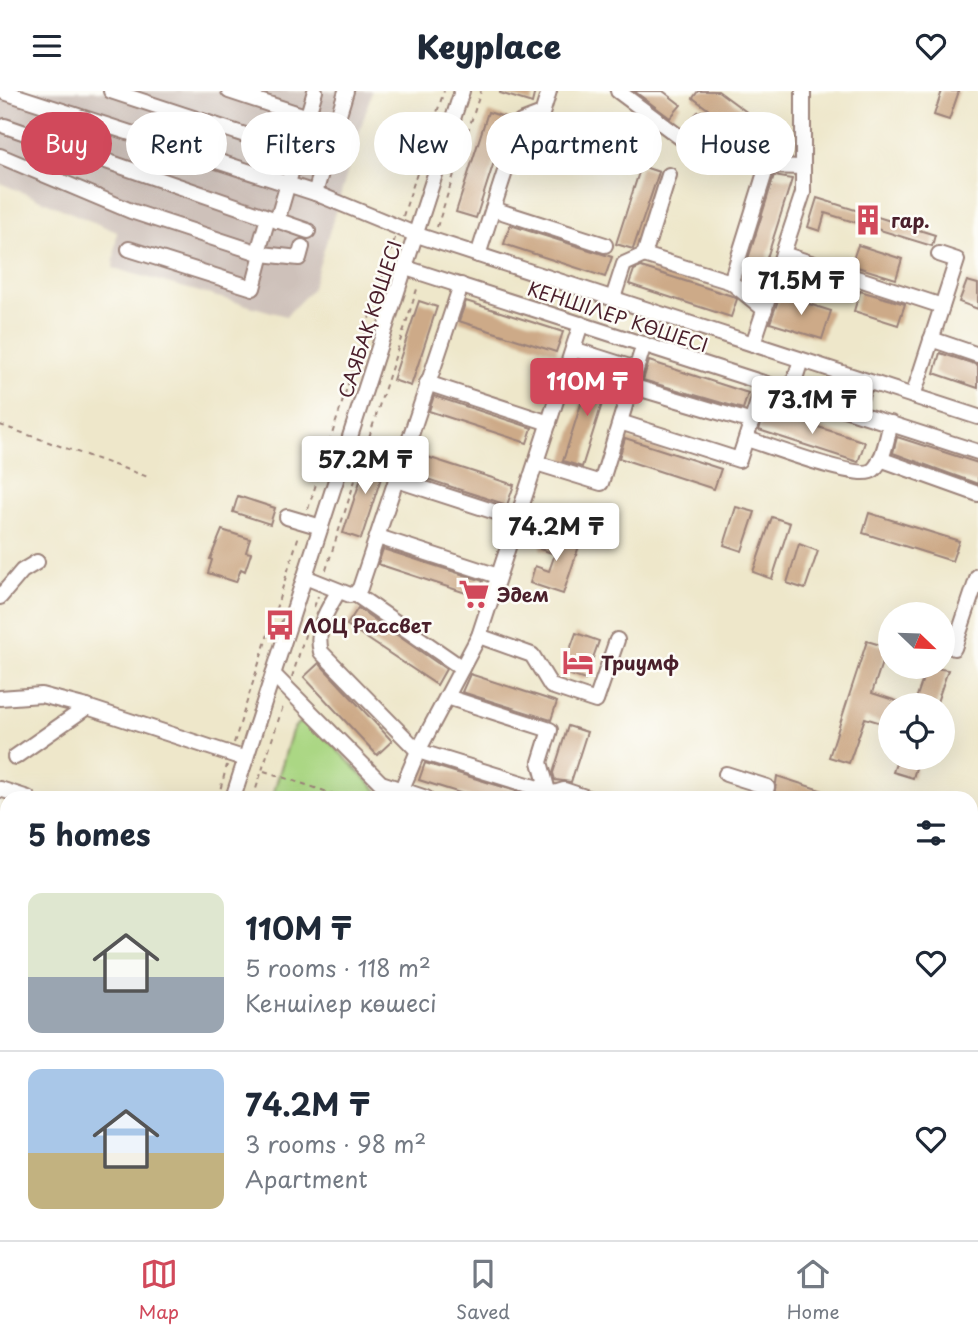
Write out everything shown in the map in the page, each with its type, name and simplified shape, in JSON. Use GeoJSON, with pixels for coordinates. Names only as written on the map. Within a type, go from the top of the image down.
{"type":"FeatureCollection","features":[{"type":"Feature","properties":{"kind":"street","name":"КЕНШІЛЕР КӨШЕСІ"},"geometry":{"type":"LineString","coordinates":[[1,91],[315,193],[417,235],[978,417]]}},
{"type":"Feature","properties":{"kind":"street"},"geometry":{"type":"LineString","coordinates":[[111,91],[241,134]]}},
{"type":"Feature","properties":{"kind":"street"},"geometry":{"type":"LineString","coordinates":[[229,91],[293,112]]}},
{"type":"Feature","properties":{"kind":"street"},"geometry":{"type":"LineString","coordinates":[[309,112],[315,91]]}},
{"type":"Feature","properties":{"kind":"street"},"geometry":{"type":"LineString","coordinates":[[315,193],[346,91]]}},
{"type":"Feature","properties":{"kind":"street","name":"САЯБАҚ КӨШЕСІ"},"geometry":{"type":"LineString","coordinates":[[235,791],[407,268],[462,91]]}},
{"type":"Feature","properties":{"kind":"street"},"geometry":{"type":"LineString","coordinates":[[478,255],[521,122],[542,114],[550,91]]}},
{"type":"Feature","properties":{"kind":"street"},"geometry":{"type":"LineString","coordinates":[[618,91],[676,134]]}},
{"type":"Feature","properties":{"kind":"street"},"geometry":{"type":"LineString","coordinates":[[753,344],[803,193],[803,91]]}},
{"type":"Feature","properties":{"kind":"street"},"geometry":{"type":"LineString","coordinates":[[5,127],[308,231]]}},
{"type":"Feature","properties":{"kind":"street"},"geometry":{"type":"LineString","coordinates":[[0,156],[131,211],[260,253],[299,258],[302,247]]}},
{"type":"Feature","properties":{"kind":"street"},"geometry":{"type":"LineString","coordinates":[[795,167],[803,167]]}},
{"type":"Feature","properties":{"kind":"street"},"geometry":{"type":"LineString","coordinates":[[130,249],[253,288],[260,253],[291,175]]}},
{"type":"Feature","properties":{"kind":"street"},"geometry":{"type":"LineString","coordinates":[[644,255],[668,175]]}},
{"type":"Feature","properties":{"kind":"street"},"geometry":{"type":"LineString","coordinates":[[731,282],[764,175]]}},
{"type":"Feature","properties":{"kind":"street"},"geometry":{"type":"LineString","coordinates":[[493,209],[605,245]]}},
{"type":"Feature","properties":{"kind":"street"},"geometry":{"type":"LineString","coordinates":[[783,254],[942,306]]}},
{"type":"Feature","properties":{"kind":"street"},"geometry":{"type":"LineString","coordinates":[[913,396],[957,260],[939,254]]}},
{"type":"Feature","properties":{"kind":"street"},"geometry":{"type":"LineString","coordinates":[[613,298],[624,264],[644,255],[731,282],[765,310]]}},
{"type":"Feature","properties":{"kind":"street","name":"КЕНШІЛЕР КӨШЕСІ"},"geometry":{"type":"LineString","coordinates":[[407,268],[978,452]]}},
{"type":"Feature","properties":{"kind":"street"},"geometry":{"type":"LineString","coordinates":[[355,594],[360,588],[378,537],[461,285]]}},
{"type":"Feature","properties":{"kind":"street"},"geometry":{"type":"LineString","coordinates":[[401,791],[418,751],[479,636],[581,324]]}},
{"type":"Feature","properties":{"kind":"street"},"geometry":{"type":"LineString","coordinates":[[931,339],[978,355]]}},
{"type":"Feature","properties":{"kind":"street"},"geometry":{"type":"LineString","coordinates":[[536,463],[601,484],[644,344]]}},
{"type":"Feature","properties":{"kind":"street"},"geometry":{"type":"LineString","coordinates":[[573,349],[636,369]]}},
{"type":"Feature","properties":{"kind":"street"},"geometry":{"type":"LineString","coordinates":[[790,391],[801,360]]}},
{"type":"Feature","properties":{"kind":"street"},"geometry":{"type":"LineString","coordinates":[[856,412],[866,381]]}},
{"type":"Feature","properties":{"kind":"street"},"geometry":{"type":"LineString","coordinates":[[427,383],[549,423]]}},
{"type":"Feature","properties":{"kind":"street"},"geometry":{"type":"LineString","coordinates":[[620,422],[739,460],[764,383]]}},
{"type":"Feature","properties":{"kind":"street"},"geometry":{"type":"LineString","coordinates":[[631,386],[752,422]]}},
{"type":"Feature","properties":{"kind":"street"},"geometry":{"type":"LineString","coordinates":[[747,439],[856,473],[872,471],[880,459],[891,423]]}},
{"type":"Feature","properties":{"kind":"street"},"geometry":{"type":"LineString","coordinates":[[880,459],[978,494]]}},
{"type":"Feature","properties":{"kind":"street"},"geometry":{"type":"LineString","coordinates":[[397,480],[517,519]]}},
{"type":"Feature","properties":{"kind":"street"},"geometry":{"type":"LineString","coordinates":[[287,517],[321,527]]}},
{"type":"Feature","properties":{"kind":"street"},"geometry":{"type":"LineString","coordinates":[[378,537],[498,576]]}},
{"type":"Feature","properties":{"kind":"street"},"geometry":{"type":"LineString","coordinates":[[0,597],[22,571],[37,562]]}},
{"type":"Feature","properties":{"kind":"street"},"geometry":{"type":"LineString","coordinates":[[956,642],[978,576]]}},
{"type":"Feature","properties":{"kind":"street"},"geometry":{"type":"LineString","coordinates":[[305,577],[338,592],[355,594],[462,668]]}},
{"type":"Feature","properties":{"kind":"street"},"geometry":{"type":"LineString","coordinates":[[338,592],[320,625],[318,639],[321,652],[418,751],[542,791]]}},
{"type":"Feature","properties":{"kind":"street"},"geometry":{"type":"LineString","coordinates":[[479,636],[532,655],[551,686],[596,701],[617,640]]}},
{"type":"Feature","properties":{"kind":"street"},"geometry":{"type":"LineString","coordinates":[[272,674],[380,783],[395,791]]}},
{"type":"Feature","properties":{"kind":"street"},"geometry":{"type":"LineString","coordinates":[[0,698],[41,695],[87,707],[246,759]]}},
{"type":"Feature","properties":{"kind":"street"},"geometry":{"type":"LineString","coordinates":[[447,697],[550,730],[540,762],[550,791]]}},
{"type":"Feature","properties":{"kind":"street"},"geometry":{"type":"LineString","coordinates":[[15,757],[87,707]]}},
{"type":"Feature","properties":{"kind":"street"},"geometry":{"type":"LineString","coordinates":[[726,774],[767,787],[766,791]]}},
{"type":"Feature","properties":{"kind":"path"},"geometry":{"type":"LineString","coordinates":[[220,791],[444,91]]}},
{"type":"Feature","properties":{"kind":"path"},"geometry":{"type":"LineString","coordinates":[[433,240],[481,91]]}},
{"type":"Feature","properties":{"kind":"path"},"geometry":{"type":"LineString","coordinates":[[313,611],[422,273]]}},
{"type":"Feature","properties":{"kind":"path"},"geometry":{"type":"LineString","coordinates":[[0,425],[151,478]]}},
{"type":"Feature","properties":{"kind":"path"},"geometry":{"type":"LineString","coordinates":[[255,791],[309,624]]}},
{"type":"Feature","properties":{"kind":"path"},"geometry":{"type":"LineString","coordinates":[[262,771],[324,791]]}},
{"type":"Feature","properties":{"kind":"shaded area"},"geometry":{"type":"Polygon","coordinates":[[[0,91],[372,91],[360,131],[360,112],[241,112],[241,175],[347,175],[312,289],[286,316],[113,268],[117,232],[0,183],[0,91]]]}},
{"type":"Feature","properties":{"kind":"green space"},"geometry":{"type":"Polygon","coordinates":[[[306,721],[312,724],[378,791],[274,791],[292,731],[297,724],[306,721]]]}},
{"type":"Feature","properties":{"kind":"building"},"geometry":{"type":"Polygon","coordinates":[[[500,91],[535,91],[532,103],[500,91]]]}},
{"type":"Feature","properties":{"kind":"building"},"geometry":{"type":"Polygon","coordinates":[[[634,91],[663,91],[681,105],[670,118],[634,91]]]}},
{"type":"Feature","properties":{"kind":"building"},"geometry":{"type":"Polygon","coordinates":[[[698,91],[718,91],[747,112],[712,112],[693,98],[698,91]]]}},
{"type":"Feature","properties":{"kind":"building"},"geometry":{"type":"Polygon","coordinates":[[[942,91],[959,91],[949,120],[934,115],[942,91]]]}},
{"type":"Feature","properties":{"kind":"building"},"geometry":{"type":"Polygon","coordinates":[[[486,118],[486,175],[490,175],[476,218],[456,212],[468,175],[472,175],[472,162],[486,118]]]}},
{"type":"Feature","properties":{"kind":"building"},"geometry":{"type":"Polygon","coordinates":[[[638,175],[658,175],[633,249],[616,244],[638,175]]]}},
{"type":"Feature","properties":{"kind":"building"},"geometry":{"type":"Polygon","coordinates":[[[774,176],[792,179],[760,280],[743,275],[774,176]]]}},
{"type":"Feature","properties":{"kind":"building","name":"гар."},"geometry":{"type":"Polygon","coordinates":[[[817,198],[935,235],[932,246],[825,213],[820,231],[808,227],[817,198]]]}},
{"type":"Feature","properties":{"kind":"building"},"geometry":{"type":"Polygon","coordinates":[[[510,225],[612,257],[605,277],[504,244],[510,225]]]}},
{"type":"Feature","properties":{"kind":"building","name":"гар."},"geometry":{"type":"Polygon","coordinates":[[[858,245],[902,259],[896,279],[851,265],[858,245]]]}},
{"type":"Feature","properties":{"kind":"building"},"geometry":{"type":"Polygon","coordinates":[[[641,267],[732,296],[737,299],[731,317],[629,284],[634,270],[641,267]]]}},
{"type":"Feature","properties":{"kind":"building"},"geometry":{"type":"Polygon","coordinates":[[[967,281],[978,284],[978,309],[959,302],[967,281]]]}},
{"type":"Feature","properties":{"kind":"building"},"geometry":{"type":"Polygon","coordinates":[[[860,291],[905,304],[898,325],[854,311],[860,291]]]}},
{"type":"Feature","properties":{"kind":"building"},"geometry":{"type":"Polygon","coordinates":[[[780,295],[831,311],[822,339],[770,323],[780,295]]]}},
{"type":"Feature","properties":{"kind":"building"},"geometry":{"type":"Polygon","coordinates":[[[419,301],[437,307],[411,386],[393,380],[419,301]]]}},
{"type":"Feature","properties":{"kind":"building"},"geometry":{"type":"Polygon","coordinates":[[[466,301],[563,332],[556,352],[459,321],[466,301]]]}},
{"type":"Feature","properties":{"kind":"building"},"geometry":{"type":"Polygon","coordinates":[[[940,353],[978,365],[978,388],[934,373],[940,353]]]}},
{"type":"Feature","properties":{"kind":"building"},"geometry":{"type":"Polygon","coordinates":[[[649,361],[748,393],[743,409],[643,380],[649,361]]]}},
{"type":"Feature","properties":{"kind":"building"},"geometry":{"type":"Polygon","coordinates":[[[592,369],[611,375],[582,467],[563,461],[592,369]]]}},
{"type":"Feature","properties":{"kind":"building"},"geometry":{"type":"Polygon","coordinates":[[[434,396],[532,428],[527,443],[429,411],[434,396]]]}},
{"type":"Feature","properties":{"kind":"building"},"geometry":{"type":"Polygon","coordinates":[[[765,410],[865,442],[858,462],[759,430],[765,410]]]}},
{"type":"Feature","properties":{"kind":"building"},"geometry":{"type":"Polygon","coordinates":[[[897,437],[978,463],[978,484],[893,453],[897,437]]]}},
{"type":"Feature","properties":{"kind":"building"},"geometry":{"type":"Polygon","coordinates":[[[625,438],[721,469],[714,489],[619,458],[625,438]]]}},
{"type":"Feature","properties":{"kind":"building"},"geometry":{"type":"Polygon","coordinates":[[[415,453],[514,485],[507,505],[409,473],[415,453]]]}},
{"type":"Feature","properties":{"kind":"building"},"geometry":{"type":"Polygon","coordinates":[[[369,454],[387,460],[361,539],[343,533],[369,454]]]}},
{"type":"Feature","properties":{"kind":"building"},"geometry":{"type":"Polygon","coordinates":[[[238,496],[275,508],[270,524],[233,512],[238,496]]]}},
{"type":"Feature","properties":{"kind":"building"},"geometry":{"type":"Polygon","coordinates":[[[736,507],[755,512],[742,551],[724,545],[736,507]]]}},
{"type":"Feature","properties":{"kind":"building"},"geometry":{"type":"Polygon","coordinates":[[[869,513],[959,541],[952,561],[863,533],[869,513]]]}},
{"type":"Feature","properties":{"kind":"building"},"geometry":{"type":"Polygon","coordinates":[[[772,517],[790,523],[772,579],[753,572],[772,517]]]}},
{"type":"Feature","properties":{"kind":"building"},"geometry":{"type":"Polygon","coordinates":[[[222,530],[250,539],[246,552],[251,553],[245,571],[241,569],[236,582],[208,573],[212,560],[210,559],[222,530]]]}},
{"type":"Feature","properties":{"kind":"building"},"geometry":{"type":"Polygon","coordinates":[[[546,531],[580,543],[563,594],[530,583],[535,566],[549,571],[555,554],[540,549],[546,531]]]}},
{"type":"Feature","properties":{"kind":"building"},"geometry":{"type":"Polygon","coordinates":[[[799,544],[818,551],[805,589],[787,583],[799,544]]]}},
{"type":"Feature","properties":{"kind":"building"},"geometry":{"type":"Polygon","coordinates":[[[383,549],[483,581],[478,597],[378,564],[383,549]]]}},
{"type":"Feature","properties":{"kind":"building"},"geometry":{"type":"Polygon","coordinates":[[[358,608],[446,669],[437,685],[347,625],[358,608]]]}},
{"type":"Feature","properties":{"kind":"building","name":"Триумф"},"geometry":{"type":"Polygon","coordinates":[[[576,633],[599,641],[585,680],[562,672],[576,633]]]}},
{"type":"Feature","properties":{"kind":"building"},"geometry":{"type":"Polygon","coordinates":[[[867,641],[878,644],[878,675],[872,693],[878,695],[878,722],[865,718],[849,763],[829,757],[867,641]]]}},
{"type":"Feature","properties":{"kind":"building"},"geometry":{"type":"Polygon","coordinates":[[[319,663],[392,741],[377,755],[304,677],[319,663]]]}},
{"type":"Feature","properties":{"kind":"building"},"geometry":{"type":"Polygon","coordinates":[[[470,674],[557,702],[551,720],[462,692],[470,674]]]}},
{"type":"Feature","properties":{"kind":"building"},"geometry":{"type":"Polygon","coordinates":[[[923,679],[945,679],[940,693],[918,693],[923,679]]]}},
{"type":"Feature","properties":{"kind":"building"},"geometry":{"type":"Polygon","coordinates":[[[568,726],[587,732],[571,782],[555,780],[553,773],[568,726]]]}},
{"type":"Feature","properties":{"kind":"building"},"geometry":{"type":"Polygon","coordinates":[[[425,763],[515,791],[454,791],[419,780],[425,763]]]}},
{"type":"Feature","properties":{"kind":"building"},"geometry":{"type":"Polygon","coordinates":[[[894,770],[915,770],[913,778],[893,772],[894,770]]]}},
{"type":"Feature","properties":{"kind":"building"},"geometry":{"type":"Polygon","coordinates":[[[777,776],[824,791],[775,791],[777,776]]]}},
{"type":"Feature","properties":{"kind":"place","name":"гар."},"geometry":{"type":"Point","coordinates":[868,220]}},
{"type":"Feature","properties":{"kind":"place","name":"Эдем"},"geometry":{"type":"Point","coordinates":[474,594]}},
{"type":"Feature","properties":{"kind":"place","name":"ЛОЦ Рассвет"},"geometry":{"type":"Point","coordinates":[280,625]}},
{"type":"Feature","properties":{"kind":"place","name":"Триумф"},"geometry":{"type":"Point","coordinates":[578,662]}}]}
